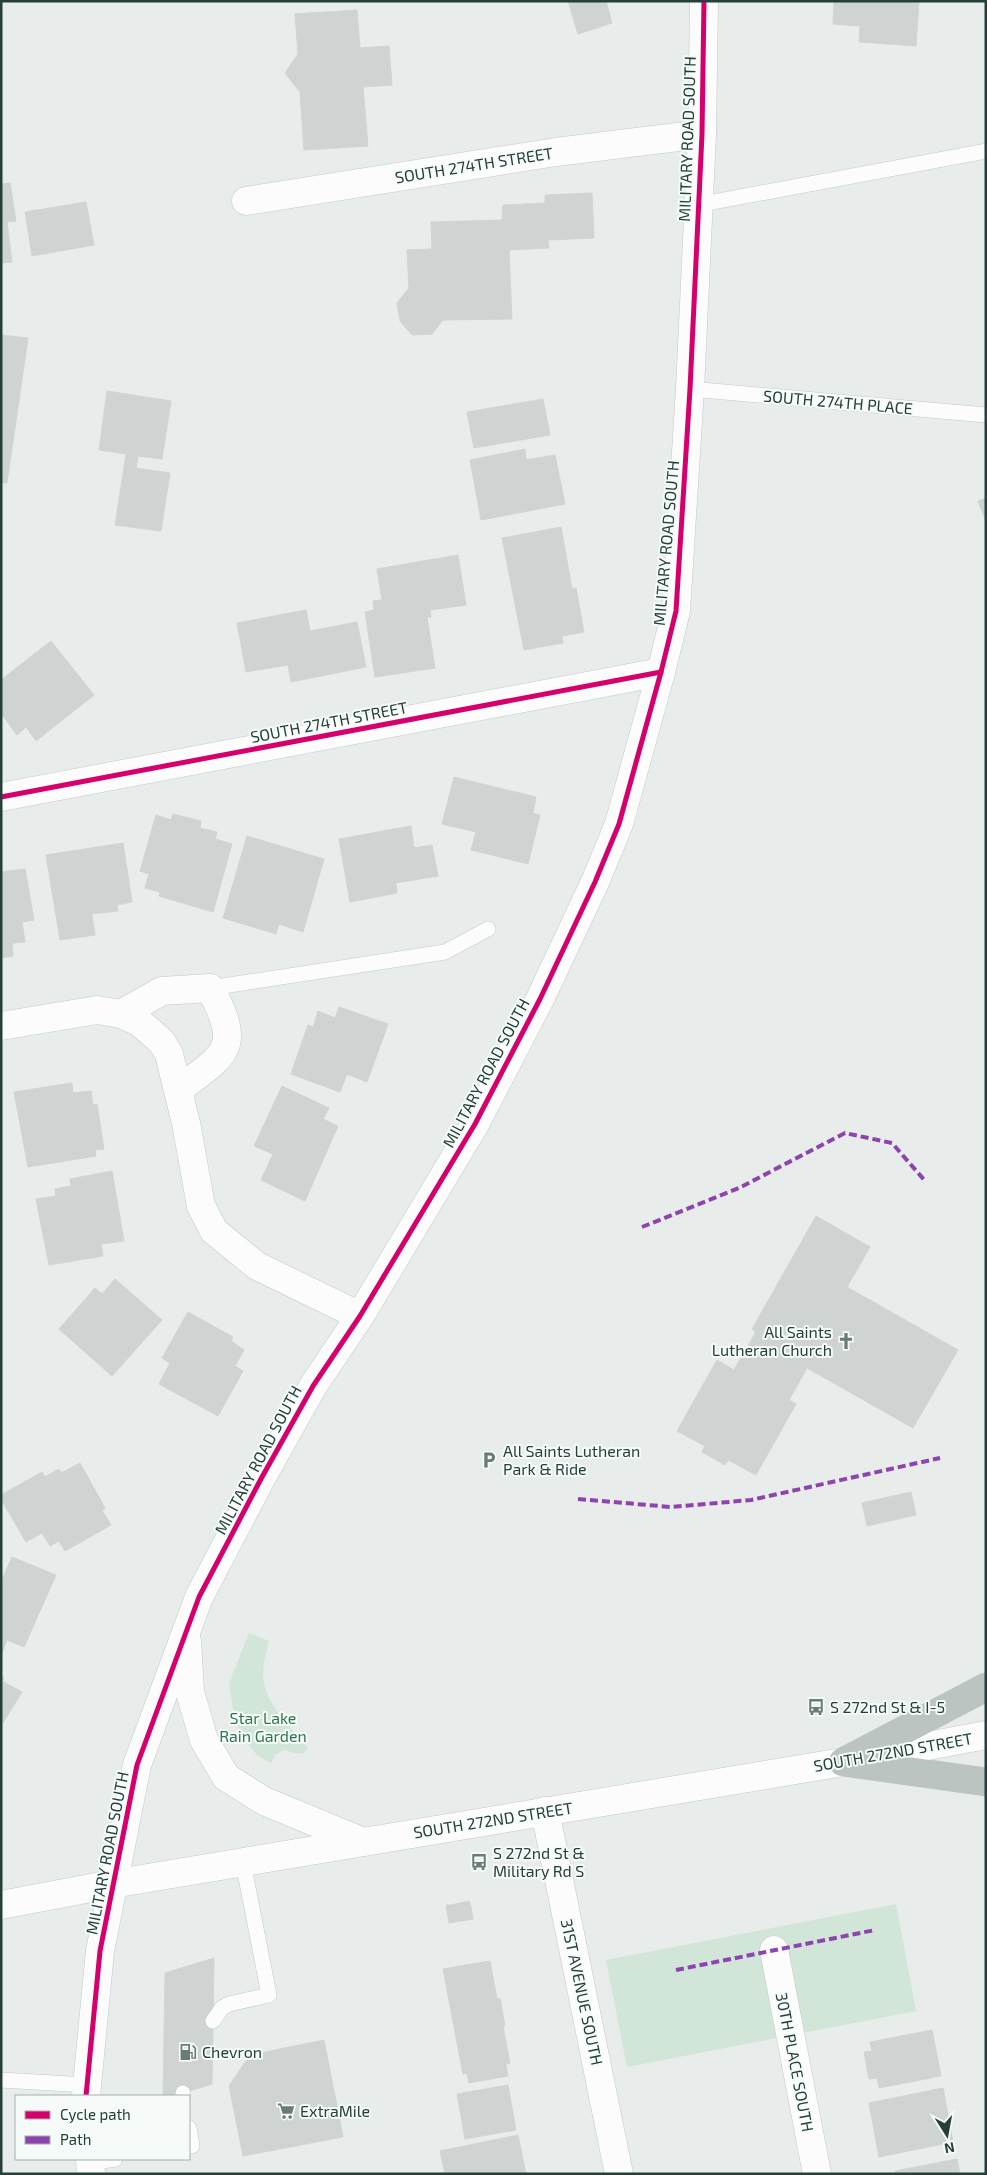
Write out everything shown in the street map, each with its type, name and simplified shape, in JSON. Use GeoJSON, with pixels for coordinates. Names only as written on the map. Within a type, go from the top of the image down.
{"type":"FeatureCollection","features":[{"type":"Feature","properties":{"kind":"highway"},"geometry":{"type":"LineString","coordinates":[[843,1762],[986,1687]]}},
{"type":"Feature","properties":{"kind":"highway"},"geometry":{"type":"LineString","coordinates":[[843,1762],[986,1782]]}},
{"type":"Feature","properties":{"kind":"main road","name":"MILITARY ROAD SOUTH"},"geometry":{"type":"LineString","coordinates":[[86,2090],[100,1951],[137,1765],[199,1597],[271,1460],[313,1386],[360,1316],[475,1124],[540,999],[595,882],[619,824],[676,611],[690,389],[697,206],[702,134],[704,1]]}},
{"type":"Feature","properties":{"kind":"main road","name":"SOUTH 274TH STREET"},"geometry":{"type":"LineString","coordinates":[[246,201],[556,152],[702,134]]}},
{"type":"Feature","properties":{"kind":"main road","name":"SOUTH 274TH STREET"},"geometry":{"type":"LineString","coordinates":[[1,797],[661,672]]}},
{"type":"Feature","properties":{"kind":"main road"},"geometry":{"type":"LineString","coordinates":[[121,1014],[162,991],[210,988],[227,1023],[227,1038],[224,1050],[217,1061],[179,1089]]}},
{"type":"Feature","properties":{"kind":"main road"},"geometry":{"type":"LineString","coordinates":[[1,1026],[78,1011],[97,1010],[121,1014],[139,1022],[162,1042],[171,1061],[179,1089],[201,1206],[214,1231],[257,1266],[360,1316]]}},
{"type":"Feature","properties":{"kind":"main road"},"geometry":{"type":"LineString","coordinates":[[187,1631],[190,1692],[204,1740],[226,1777],[264,1801],[363,1842]]}},
{"type":"Feature","properties":{"kind":"main road","name":"SOUTH 272ND STREET"},"geometry":{"type":"LineString","coordinates":[[1,1905],[112,1884],[843,1762],[986,1735]]}},
{"type":"Feature","properties":{"kind":"main road","name":"31ST AVENUE SOUTH"},"geometry":{"type":"LineString","coordinates":[[545,1811],[619,2174]]}},
{"type":"Feature","properties":{"kind":"main road","name":"30TH PLACE SOUTH"},"geometry":{"type":"LineString","coordinates":[[774,1950],[817,2174]]}},
{"type":"Feature","properties":{"kind":"lane"},"geometry":{"type":"LineString","coordinates":[[697,206],[986,151]]}},
{"type":"Feature","properties":{"kind":"lane","name":"SOUTH 274TH PLACE"},"geometry":{"type":"LineString","coordinates":[[690,389],[986,415]]}},
{"type":"Feature","properties":{"kind":"lane"},"geometry":{"type":"LineString","coordinates":[[210,988],[445,952],[488,929]]}},
{"type":"Feature","properties":{"kind":"lane"},"geometry":{"type":"LineString","coordinates":[[213,2021],[222,2008],[229,2004],[269,1995],[243,1862]]}},
{"type":"Feature","properties":{"kind":"lane"},"geometry":{"type":"LineString","coordinates":[[1,2080],[86,2090]]}},
{"type":"Feature","properties":{"kind":"lane"},"geometry":{"type":"LineString","coordinates":[[190,2134],[192,2146],[190,2146]]}},
{"type":"Feature","properties":{"kind":"green space","name":"Star Lake Rain Garden"},"geometry":{"type":"Polygon","coordinates":[[[249,1633],[269,1641],[263,1672],[267,1692],[276,1710],[308,1748],[301,1754],[284,1750],[275,1755],[271,1763],[257,1755],[241,1735],[233,1709],[229,1684],[249,1633]]]}},
{"type":"Feature","properties":{"kind":"green space"},"geometry":{"type":"Polygon","coordinates":[[[896,1904],[916,2011],[627,2067],[606,1960],[896,1904]]]}},
{"type":"Feature","properties":{"kind":"building"},"geometry":{"type":"Polygon","coordinates":[[[568,1],[606,1],[612,23],[578,34],[568,1]]]}},
{"type":"Feature","properties":{"kind":"building"},"geometry":{"type":"Polygon","coordinates":[[[834,1],[919,1],[916,46],[859,42],[860,26],[833,24],[834,1]]]}},
{"type":"Feature","properties":{"kind":"building"},"geometry":{"type":"Polygon","coordinates":[[[357,10],[360,48],[389,46],[392,85],[363,87],[368,146],[304,150],[300,92],[285,73],[298,54],[295,14],[357,10]]]}},
{"type":"Feature","properties":{"kind":"building"},"geometry":{"type":"Polygon","coordinates":[[[10,183],[16,221],[7,222],[12,262],[1,263],[1,184],[10,183]]]}},
{"type":"Feature","properties":{"kind":"building"},"geometry":{"type":"Polygon","coordinates":[[[592,193],[594,238],[548,240],[549,248],[509,250],[512,319],[443,320],[432,334],[412,335],[400,321],[397,303],[409,288],[407,250],[432,249],[431,222],[502,220],[503,205],[545,203],[545,195],[592,193]]]}},
{"type":"Feature","properties":{"kind":"building"},"geometry":{"type":"Polygon","coordinates":[[[86,202],[94,245],[32,256],[25,212],[86,202]]]}},
{"type":"Feature","properties":{"kind":"building"},"geometry":{"type":"Polygon","coordinates":[[[1,335],[28,338],[7,483],[1,483],[1,335]]]}},
{"type":"Feature","properties":{"kind":"building"},"geometry":{"type":"Polygon","coordinates":[[[107,391],[171,401],[162,459],[138,456],[136,468],[170,473],[161,531],[115,525],[126,454],[99,450],[107,391]]]}},
{"type":"Feature","properties":{"kind":"building"},"geometry":{"type":"Polygon","coordinates":[[[543,399],[550,435],[474,448],[467,412],[543,399]]]}},
{"type":"Feature","properties":{"kind":"building"},"geometry":{"type":"Polygon","coordinates":[[[525,449],[526,460],[555,455],[565,504],[481,520],[470,460],[525,449]]]}},
{"type":"Feature","properties":{"kind":"building"},"geometry":{"type":"Polygon","coordinates":[[[986,498],[986,521],[978,501],[986,498]]]}},
{"type":"Feature","properties":{"kind":"building"},"geometry":{"type":"Polygon","coordinates":[[[561,527],[572,589],[576,588],[584,632],[562,636],[563,643],[524,650],[502,538],[561,527]]]}},
{"type":"Feature","properties":{"kind":"building"},"geometry":{"type":"Polygon","coordinates":[[[458,555],[466,605],[430,610],[431,617],[427,617],[435,668],[375,677],[365,612],[374,610],[373,601],[382,600],[377,569],[458,555]]]}},
{"type":"Feature","properties":{"kind":"building"},"geometry":{"type":"Polygon","coordinates":[[[306,610],[310,631],[357,622],[366,667],[291,682],[288,665],[246,672],[237,623],[306,610]]]}},
{"type":"Feature","properties":{"kind":"building"},"geometry":{"type":"Polygon","coordinates":[[[51,641],[94,695],[36,741],[26,727],[17,735],[1,713],[1,680],[51,641]]]}},
{"type":"Feature","properties":{"kind":"building"},"geometry":{"type":"Polygon","coordinates":[[[454,777],[536,797],[533,813],[540,815],[528,864],[471,850],[476,832],[442,824],[454,777]]]}},
{"type":"Feature","properties":{"kind":"building"},"geometry":{"type":"Polygon","coordinates":[[[173,814],[201,821],[200,828],[217,832],[215,839],[232,844],[213,912],[159,896],[160,892],[145,888],[149,874],[140,871],[156,815],[171,820],[173,814]]]}},
{"type":"Feature","properties":{"kind":"building"},"geometry":{"type":"Polygon","coordinates":[[[411,826],[414,848],[432,845],[438,876],[396,883],[397,893],[350,902],[339,839],[411,826]]]}},
{"type":"Feature","properties":{"kind":"building"},"geometry":{"type":"Polygon","coordinates":[[[247,836],[324,859],[303,932],[279,924],[276,934],[223,918],[247,836]]]}},
{"type":"Feature","properties":{"kind":"building"},"geometry":{"type":"Polygon","coordinates":[[[123,843],[132,902],[117,905],[118,911],[92,914],[95,935],[60,940],[46,855],[123,843]]]}},
{"type":"Feature","properties":{"kind":"building"},"geometry":{"type":"Polygon","coordinates":[[[25,869],[34,920],[22,922],[25,942],[12,943],[13,956],[1,958],[1,872],[25,869]]]}},
{"type":"Feature","properties":{"kind":"building"},"geometry":{"type":"Polygon","coordinates":[[[339,1007],[388,1024],[367,1082],[347,1074],[340,1092],[291,1074],[308,1025],[313,1027],[318,1011],[335,1018],[339,1007]]]}},
{"type":"Feature","properties":{"kind":"building"},"geometry":{"type":"Polygon","coordinates":[[[72,1083],[73,1093],[91,1091],[93,1105],[97,1104],[104,1149],[95,1150],[96,1156],[28,1167],[14,1092],[72,1083]]]}},
{"type":"Feature","properties":{"kind":"building"},"geometry":{"type":"Polygon","coordinates":[[[282,1086],[329,1108],[323,1119],[338,1126],[305,1201],[261,1180],[273,1154],[254,1146],[282,1086]]]}},
{"type":"Feature","properties":{"kind":"building"},"geometry":{"type":"Polygon","coordinates":[[[112,1171],[124,1241],[101,1244],[103,1256],[49,1265],[36,1199],[56,1196],[55,1189],[71,1186],[70,1179],[112,1171]]]}},
{"type":"Feature","properties":{"kind":"building","name":"All Saints Lutheran Church"},"geometry":{"type":"Polygon","coordinates":[[[816,1216],[870,1247],[847,1287],[958,1350],[913,1428],[807,1368],[789,1400],[796,1404],[756,1475],[728,1460],[725,1465],[702,1452],[705,1446],[677,1431],[717,1360],[734,1370],[756,1332],[752,1329],[816,1216]]]}},
{"type":"Feature","properties":{"kind":"building"},"geometry":{"type":"Polygon","coordinates":[[[115,1279],[162,1320],[112,1376],[59,1329],[95,1288],[102,1294],[115,1279]]]}},
{"type":"Feature","properties":{"kind":"building"},"geometry":{"type":"Polygon","coordinates":[[[188,1312],[233,1337],[231,1341],[244,1350],[235,1366],[243,1371],[218,1416],[159,1384],[170,1363],[162,1358],[188,1312]]]}},
{"type":"Feature","properties":{"kind":"building"},"geometry":{"type":"Polygon","coordinates":[[[80,1463],[105,1508],[102,1510],[111,1525],[65,1551],[59,1541],[50,1546],[42,1533],[26,1542],[1,1499],[1,1495],[42,1472],[45,1477],[59,1469],[61,1473],[80,1463]]]}},
{"type":"Feature","properties":{"kind":"building"},"geometry":{"type":"Polygon","coordinates":[[[911,1492],[916,1515],[867,1526],[862,1503],[911,1492]]]}},
{"type":"Feature","properties":{"kind":"building"},"geometry":{"type":"Polygon","coordinates":[[[12,1557],[56,1575],[24,1647],[7,1640],[2,1653],[1,1582],[12,1557]]]}},
{"type":"Feature","properties":{"kind":"building"},"geometry":{"type":"Polygon","coordinates":[[[1,1676],[4,1678],[2,1681],[22,1692],[1,1726],[1,1676]]]}},
{"type":"Feature","properties":{"kind":"building"},"geometry":{"type":"Polygon","coordinates":[[[469,1901],[471,1907],[452,1910],[451,1905],[469,1901]]]}},
{"type":"Feature","properties":{"kind":"building"},"geometry":{"type":"Polygon","coordinates":[[[446,1905],[451,1905],[452,1910],[471,1907],[473,1919],[449,1923],[446,1905]]]}},
{"type":"Feature","properties":{"kind":"building","name":"Chevron"},"geometry":{"type":"Polygon","coordinates":[[[214,1958],[212,2084],[176,2095],[163,2095],[165,1973],[214,1958]]]}},
{"type":"Feature","properties":{"kind":"building"},"geometry":{"type":"Polygon","coordinates":[[[490,1961],[497,1999],[500,1998],[505,2026],[503,2026],[510,2063],[506,2064],[508,2076],[469,2083],[467,2073],[463,2074],[443,1969],[490,1961]]]}},
{"type":"Feature","properties":{"kind":"building"},"geometry":{"type":"Polygon","coordinates":[[[932,2030],[941,2076],[879,2088],[877,2078],[869,2079],[864,2052],[872,2051],[870,2042],[932,2030]]]}},
{"type":"Feature","properties":{"kind":"building","name":"ExtraMile"},"geometry":{"type":"Polygon","coordinates":[[[324,2040],[343,2137],[243,2156],[229,2086],[250,2055],[324,2040]]]}},
{"type":"Feature","properties":{"kind":"building"},"geometry":{"type":"Polygon","coordinates":[[[508,2085],[516,2130],[465,2139],[457,2094],[508,2085]]]}},
{"type":"Feature","properties":{"kind":"building"},"geometry":{"type":"Polygon","coordinates":[[[943,2088],[953,2142],[879,2157],[869,2103],[943,2088]]]}},
{"type":"Feature","properties":{"kind":"building"},"geometry":{"type":"Polygon","coordinates":[[[518,2135],[526,2174],[445,2174],[440,2151],[518,2135]]]}},
{"type":"Feature","properties":{"kind":"building"},"geometry":{"type":"Polygon","coordinates":[[[957,2159],[960,2174],[896,2174],[895,2171],[957,2159]]]}},
{"type":"Feature","properties":{"kind":"marked path"},"geometry":{"type":"LineString","coordinates":[[642,1227],[739,1188],[845,1133],[892,1143],[926,1182]]}},
{"type":"Feature","properties":{"kind":"marked path"},"geometry":{"type":"LineString","coordinates":[[578,1499],[671,1507],[751,1500],[940,1458]]}},
{"type":"Feature","properties":{"kind":"marked path"},"geometry":{"type":"LineString","coordinates":[[676,1970],[875,1930]]}},
{"type":"Feature","properties":{"kind":"cycle path"},"geometry":{"type":"LineString","coordinates":[[86,2095],[100,1951],[137,1765],[199,1597],[262,1477],[313,1386],[360,1316],[475,1124],[540,999],[595,882],[619,824],[676,611],[690,389],[702,134],[704,1]]}},
{"type":"Feature","properties":{"kind":"cycle path"},"geometry":{"type":"LineString","coordinates":[[1,797],[661,672]]}},
{"type":"Feature","properties":{"kind":"place","name":"All Saints Lutheran Church"},"geometry":{"type":"Point","coordinates":[846,1341]}},
{"type":"Feature","properties":{"kind":"place","name":"All Saints Lutheran Park & Ride"},"geometry":{"type":"Point","coordinates":[489,1460]}},
{"type":"Feature","properties":{"kind":"place","name":"S 272nd St & I-5"},"geometry":{"type":"Point","coordinates":[816,1707]}},
{"type":"Feature","properties":{"kind":"place","name":"S 272nd St & Military Rd S"},"geometry":{"type":"Point","coordinates":[479,1862]}},
{"type":"Feature","properties":{"kind":"place","name":"Chevron"},"geometry":{"type":"Point","coordinates":[188,2052]}},
{"type":"Feature","properties":{"kind":"place","name":"ExtraMile"},"geometry":{"type":"Point","coordinates":[286,2111]}}]}
